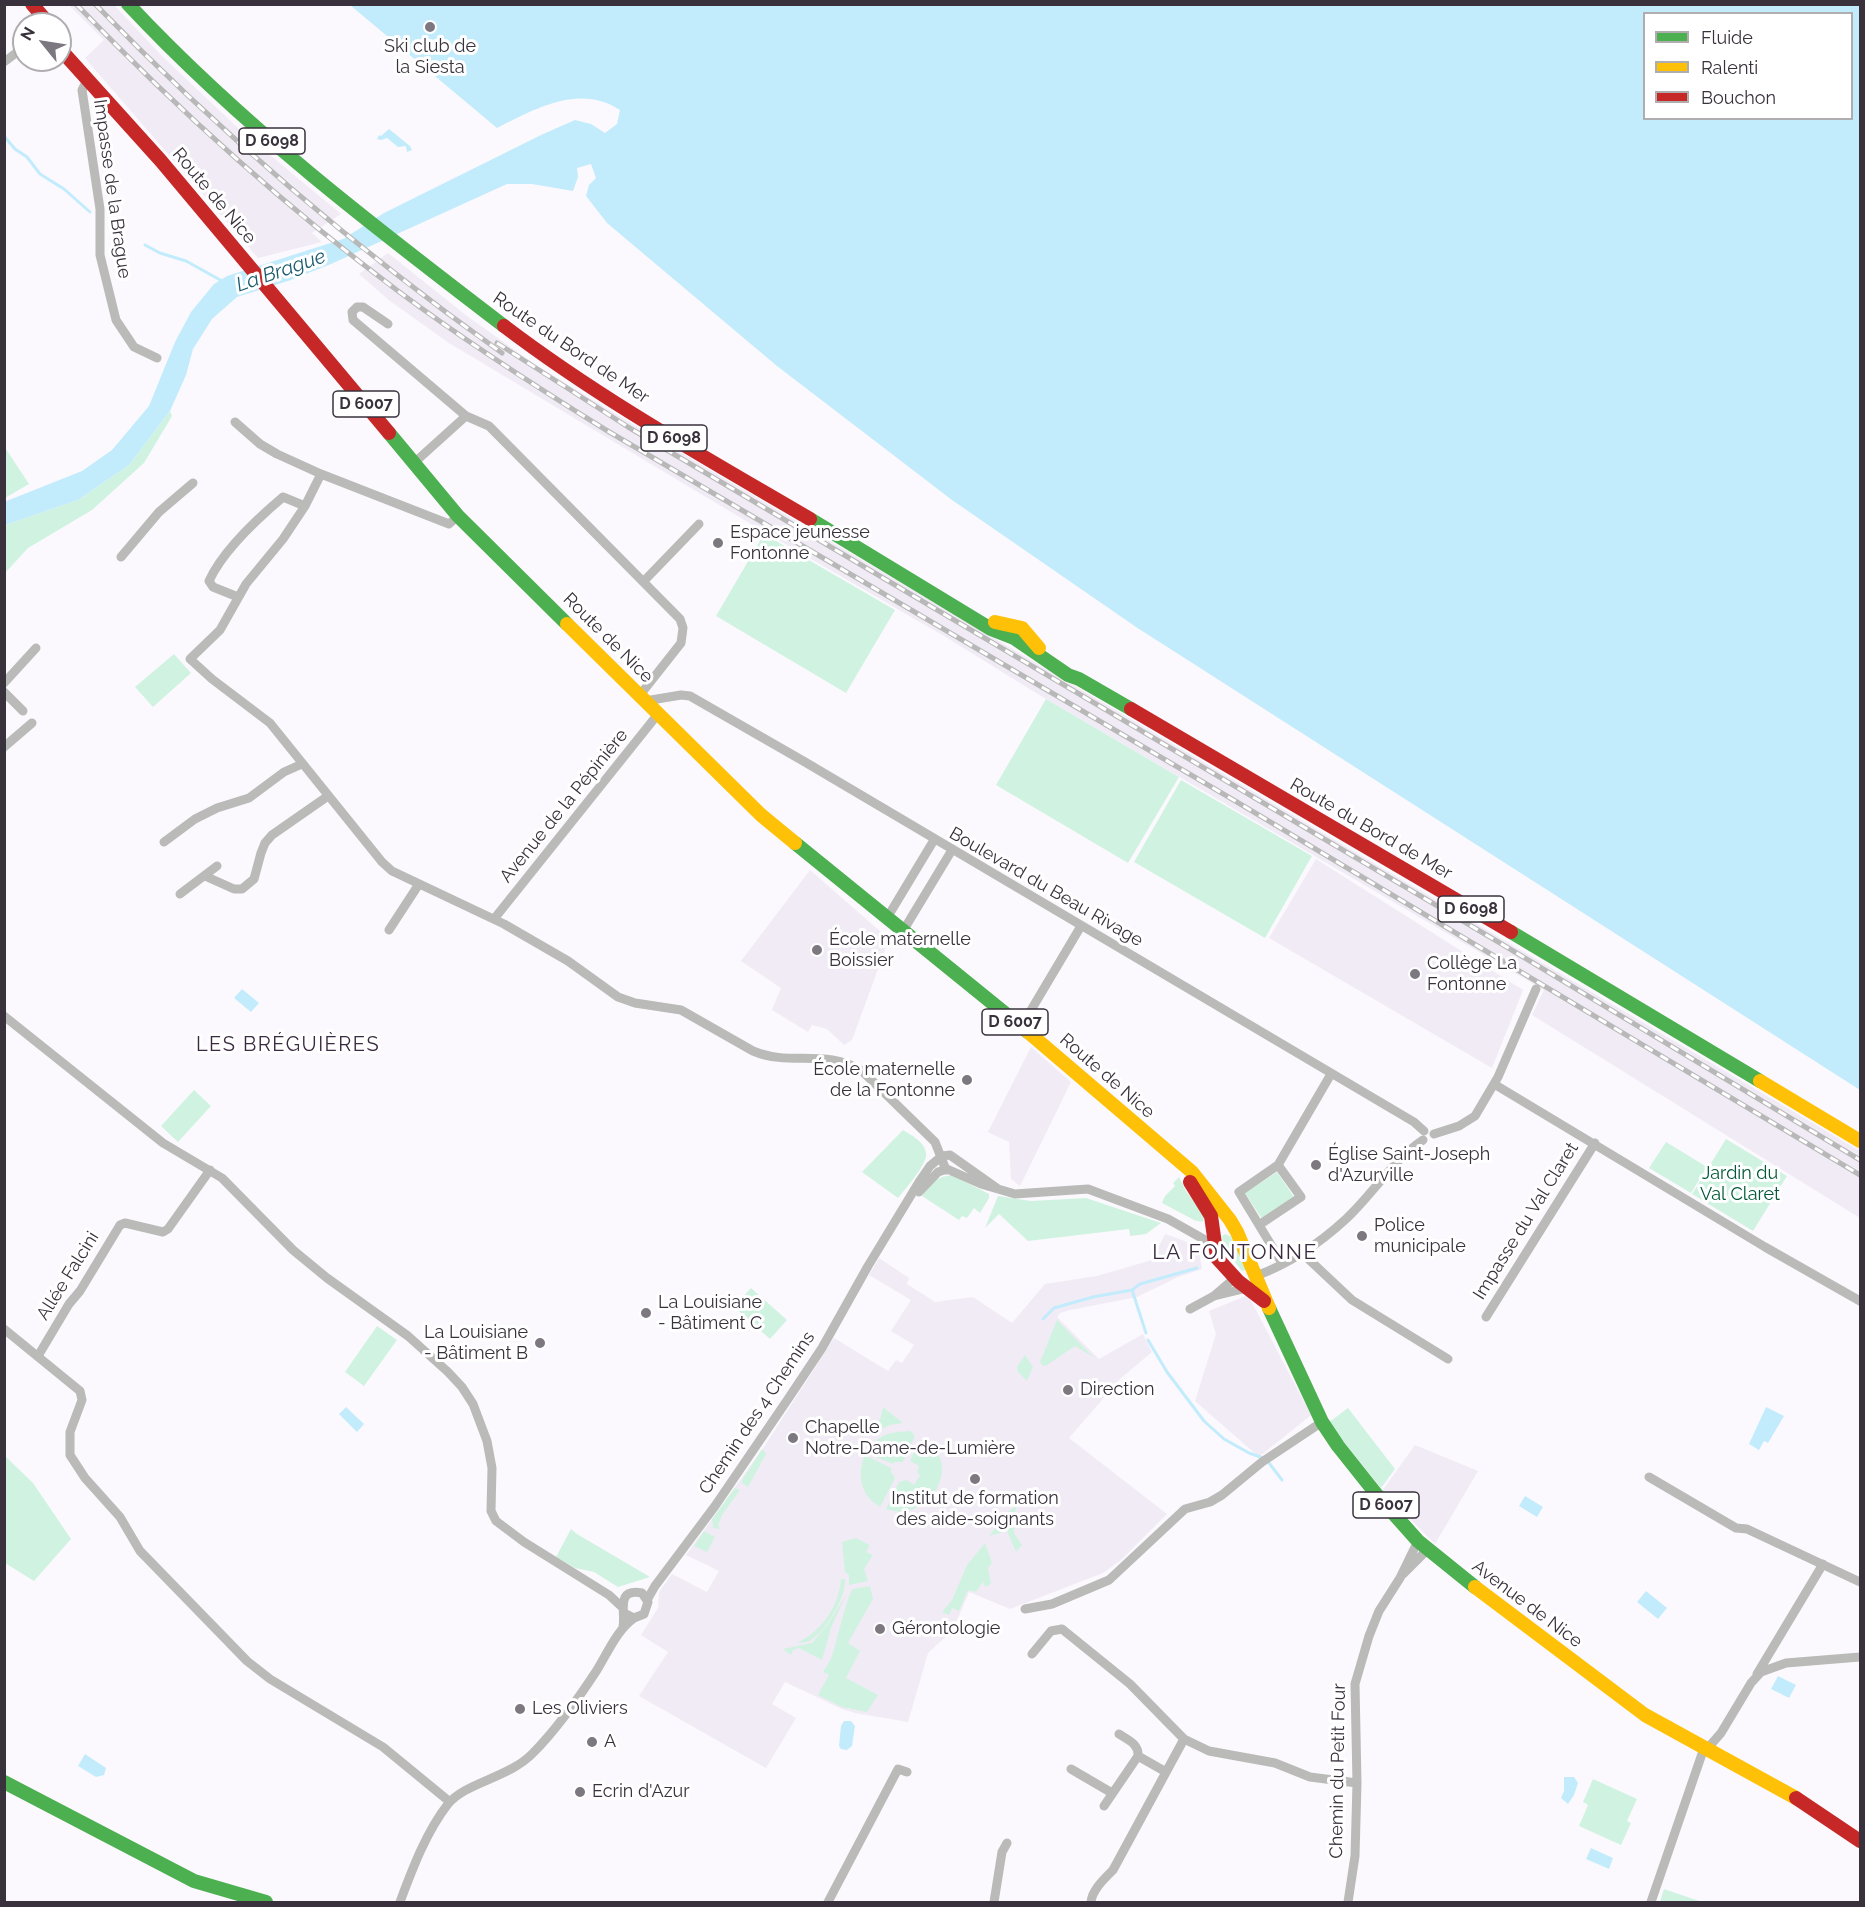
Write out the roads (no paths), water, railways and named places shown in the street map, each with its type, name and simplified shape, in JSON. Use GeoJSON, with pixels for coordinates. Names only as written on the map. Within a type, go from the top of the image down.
{"type":"FeatureCollection","features":[{"type":"Feature","properties":{"kind":"main road","name":"Route du Bord de Mer"},"geometry":{"type":"LineString","coordinates":[[128,4],[171,50],[241,114],[348,205],[515,334],[582,380],[688,447],[955,606],[1019,634],[1079,679],[1575,970],[1860,1141]]}},
{"type":"Feature","properties":{"kind":"main road","name":"Route du Bord de Mer"},"geometry":{"type":"LineString","coordinates":[[137,4],[176,45],[199,74]]}},
{"type":"Feature","properties":{"kind":"main road","name":"Route de Nice"},"geometry":{"type":"LineString","coordinates":[[72,54],[85,74]]}},
{"type":"Feature","properties":{"kind":"main road","name":"Route de Nice"},"geometry":{"type":"LineString","coordinates":[[72,61],[234,248],[458,516],[761,815],[1021,1027],[1179,1163]]}},
{"type":"Feature","properties":{"kind":"main road","name":"Avenue de Nice"},"geometry":{"type":"LineString","coordinates":[[1179,1163],[1211,1216],[1217,1258],[1235,1278],[1267,1303]]}},
{"type":"Feature","properties":{"kind":"main road","name":"Avenue de Nice"},"geometry":{"type":"LineString","coordinates":[[1179,1163],[1200,1182],[1230,1220],[1322,1422],[1377,1495],[1423,1546],[1645,1715],[1794,1797],[1860,1841]]}},
{"type":"Feature","properties":{"kind":"main road"},"geometry":{"type":"LineString","coordinates":[[1213,1230],[1233,1234],[1242,1246]]}},
{"type":"Feature","properties":{"kind":"main road"},"geometry":{"type":"LineString","coordinates":[[1225,1267],[1239,1275],[1256,1276]]}},
{"type":"Feature","properties":{"kind":"main road"},"geometry":{"type":"LineString","coordinates":[[1247,1288],[1256,1276]]}},
{"type":"Feature","properties":{"kind":"main road"},"geometry":{"type":"LineString","coordinates":[[4,1782],[28,1792],[194,1881],[266,1902]]}},
{"type":"Feature","properties":{"kind":"street","name":"Impasse de la Brague"},"geometry":{"type":"LineString","coordinates":[[85,74],[82,90],[100,209],[100,255],[116,320],[134,347],[157,358]]}},
{"type":"Feature","properties":{"kind":"street"},"geometry":{"type":"LineString","coordinates":[[388,324],[363,307],[357,307],[352,312],[353,320],[466,416],[489,426],[645,581],[680,619],[683,628],[681,643],[643,698]]}},
{"type":"Feature","properties":{"kind":"street"},"geometry":{"type":"LineString","coordinates":[[415,462],[466,416]]}},
{"type":"Feature","properties":{"kind":"street"},"geometry":{"type":"LineString","coordinates":[[235,422],[260,444],[321,474],[449,524],[458,516]]}},
{"type":"Feature","properties":{"kind":"street"},"geometry":{"type":"LineString","coordinates":[[321,474],[305,506],[283,539],[254,572],[220,630],[190,659],[212,679],[270,723],[382,862],[392,871],[494,919],[552,951],[618,997],[635,1003],[681,1010],[765,1056],[826,1058],[849,1063],[862,1071],[935,1142],[946,1170],[1014,1194],[1089,1189],[1168,1219],[1214,1245]]}},
{"type":"Feature","properties":{"kind":"street"},"geometry":{"type":"LineString","coordinates":[[121,557],[159,512],[193,483]]}},
{"type":"Feature","properties":{"kind":"street"},"geometry":{"type":"LineString","coordinates":[[238,597],[213,587],[209,581],[215,567],[264,513],[283,497],[305,506]]}},
{"type":"Feature","properties":{"kind":"street"},"geometry":{"type":"LineString","coordinates":[[645,581],[699,524]]}},
{"type":"Feature","properties":{"kind":"street"},"geometry":{"type":"LineString","coordinates":[[4,683],[36,648]]}},
{"type":"Feature","properties":{"kind":"street"},"geometry":{"type":"LineString","coordinates":[[4,692],[23,711]]}},
{"type":"Feature","properties":{"kind":"street","name":"Boulevard du Beau Rivage"},"geometry":{"type":"LineString","coordinates":[[643,698],[690,696],[805,762],[932,843],[1081,926],[1414,1122],[1423,1135]]}},
{"type":"Feature","properties":{"kind":"street","name":"Avenue de la Pépinière"},"geometry":{"type":"LineString","coordinates":[[494,919],[658,714]]}},
{"type":"Feature","properties":{"kind":"street"},"geometry":{"type":"LineString","coordinates":[[4,747],[32,723]]}},
{"type":"Feature","properties":{"kind":"street"},"geometry":{"type":"LineString","coordinates":[[164,842],[195,819],[217,808],[249,798],[284,772],[302,764]]}},
{"type":"Feature","properties":{"kind":"street"},"geometry":{"type":"LineString","coordinates":[[205,876],[234,889],[242,889],[254,879],[265,843],[272,835],[328,796]]}},
{"type":"Feature","properties":{"kind":"street"},"geometry":{"type":"LineString","coordinates":[[887,918],[932,843]]}},
{"type":"Feature","properties":{"kind":"street"},"geometry":{"type":"LineString","coordinates":[[903,931],[950,853]]}},
{"type":"Feature","properties":{"kind":"street"},"geometry":{"type":"LineString","coordinates":[[180,894],[217,866]]}},
{"type":"Feature","properties":{"kind":"street"},"geometry":{"type":"LineString","coordinates":[[389,930],[419,884]]}},
{"type":"Feature","properties":{"kind":"street"},"geometry":{"type":"LineString","coordinates":[[1021,1027],[1081,926]]}},
{"type":"Feature","properties":{"kind":"street"},"geometry":{"type":"LineString","coordinates":[[1256,1276],[1302,1253],[1346,1219],[1423,1135],[1430,1142],[1434,1134],[1459,1126],[1474,1116],[1494,1084],[1536,989]]}},
{"type":"Feature","properties":{"kind":"street"},"geometry":{"type":"LineString","coordinates":[[4,1016],[163,1143],[222,1178],[293,1250],[328,1279],[408,1336],[448,1372],[473,1404],[488,1441],[492,1468],[491,1511],[496,1521],[524,1542],[609,1595],[634,1618]]}},
{"type":"Feature","properties":{"kind":"street"},"geometry":{"type":"LineString","coordinates":[[1282,1263],[1251,1208],[1239,1192],[1278,1165],[1331,1074]]}},
{"type":"Feature","properties":{"kind":"street"},"geometry":{"type":"LineString","coordinates":[[1494,1084],[1860,1301]]}},
{"type":"Feature","properties":{"kind":"street","name":"Impasse du Val Claret"},"geometry":{"type":"LineString","coordinates":[[1486,1317],[1594,1143]]}},
{"type":"Feature","properties":{"kind":"street"},"geometry":{"type":"LineString","coordinates":[[942,1156],[950,1155],[998,1189]]}},
{"type":"Feature","properties":{"kind":"street","name":"Chemin des 4 Chemins"},"geometry":{"type":"LineString","coordinates":[[645,1597],[655,1587],[715,1506],[789,1399],[822,1348],[877,1250],[919,1182],[930,1166],[942,1156]]}},
{"type":"Feature","properties":{"kind":"street"},"geometry":{"type":"LineString","coordinates":[[1259,1225],[1301,1197],[1278,1165]]}},
{"type":"Feature","properties":{"kind":"street","name":"Allée Falcini"},"geometry":{"type":"LineString","coordinates":[[38,1356],[120,1225],[125,1223],[163,1232],[168,1229],[210,1170]]}},
{"type":"Feature","properties":{"kind":"street","name":"Chemin des 4 Chemins"},"geometry":{"type":"LineString","coordinates":[[877,1250],[923,1186],[938,1172],[946,1170]]}},
{"type":"Feature","properties":{"kind":"street"},"geometry":{"type":"LineString","coordinates":[[1191,1230],[1213,1230]]}},
{"type":"Feature","properties":{"kind":"street"},"geometry":{"type":"LineString","coordinates":[[1302,1253],[1353,1300],[1448,1359]]}},
{"type":"Feature","properties":{"kind":"street"},"geometry":{"type":"LineString","coordinates":[[1190,1309],[1214,1296],[1235,1278]]}},
{"type":"Feature","properties":{"kind":"street"},"geometry":{"type":"LineString","coordinates":[[1214,1296],[1247,1288]]}},
{"type":"Feature","properties":{"kind":"street"},"geometry":{"type":"LineString","coordinates":[[4,1329],[75,1386],[82,1395],[80,1408],[70,1432],[70,1455],[85,1478],[120,1517],[140,1551],[247,1661],[270,1679],[383,1746],[450,1802]]}},
{"type":"Feature","properties":{"kind":"street"},"geometry":{"type":"LineString","coordinates":[[1025,1610],[1052,1604],[1109,1580],[1185,1509],[1210,1502],[1222,1495],[1262,1462],[1322,1422]]}},
{"type":"Feature","properties":{"kind":"street"},"geometry":{"type":"LineString","coordinates":[[1649,1477],[1736,1528],[1747,1529],[1860,1582]]}},
{"type":"Feature","properties":{"kind":"street","name":"Chemin du Petit Four"},"geometry":{"type":"LineString","coordinates":[[1348,1902],[1355,1856],[1357,1783],[1355,1684],[1379,1611],[1423,1546]]}},
{"type":"Feature","properties":{"kind":"street"},"geometry":{"type":"LineString","coordinates":[[1651,1902],[1705,1749],[1721,1733],[1823,1564]]}},
{"type":"Feature","properties":{"kind":"street"},"geometry":{"type":"LineString","coordinates":[[393,1902],[450,1802],[460,1794],[516,1768],[532,1755],[585,1688],[623,1627],[634,1618],[645,1614],[648,1606],[645,1597],[636,1592],[628,1595],[609,1595]]}},
{"type":"Feature","properties":{"kind":"street"},"geometry":{"type":"LineString","coordinates":[[623,1627],[624,1598],[628,1595]]}},
{"type":"Feature","properties":{"kind":"street"},"geometry":{"type":"LineString","coordinates":[[1032,1654],[1051,1631],[1062,1629],[1130,1684],[1184,1739],[1209,1751],[1275,1762],[1310,1777],[1357,1783]]}},
{"type":"Feature","properties":{"kind":"street"},"geometry":{"type":"LineString","coordinates":[[1751,1683],[1761,1672],[1780,1664],[1860,1657]]}},
{"type":"Feature","properties":{"kind":"street"},"geometry":{"type":"LineString","coordinates":[[1104,1806],[1138,1756],[1134,1743],[1119,1734]]}},
{"type":"Feature","properties":{"kind":"street"},"geometry":{"type":"LineString","coordinates":[[1091,1902],[1091,1897],[1104,1878],[1113,1870],[1184,1739]]}},
{"type":"Feature","properties":{"kind":"street"},"geometry":{"type":"LineString","coordinates":[[1138,1756],[1166,1772]]}},
{"type":"Feature","properties":{"kind":"street"},"geometry":{"type":"LineString","coordinates":[[828,1902],[898,1769],[907,1772]]}},
{"type":"Feature","properties":{"kind":"street"},"geometry":{"type":"LineString","coordinates":[[1071,1769],[1112,1794]]}},
{"type":"Feature","properties":{"kind":"street"},"geometry":{"type":"LineString","coordinates":[[994,1902],[1002,1852],[1007,1843]]}},
{"type":"Feature","properties":{"kind":"street"},"geometry":{"type":"LineString","coordinates":[[400,1902],[410,1875]]}},
{"type":"Feature","properties":{"kind":"water","name":"La Brague"},"geometry":{"type":"Polygon","coordinates":[[[350,5],[1860,5],[1860,1090],[1136,627],[952,500],[777,366],[607,223],[586,196],[589,185],[596,178],[591,164],[577,168],[578,177],[573,191],[532,184],[507,184],[331,264],[291,280],[237,297],[212,319],[193,349],[186,375],[170,411],[129,465],[78,500],[5,525],[4,502],[82,471],[112,450],[149,406],[175,342],[191,312],[214,284],[227,276],[343,239],[384,213],[575,120],[591,124],[605,133],[617,124],[620,110],[605,102],[573,99],[526,113],[497,128],[350,5]]]}},
{"type":"Feature","properties":{"kind":"water"},"geometry":{"type":"Polygon","coordinates":[[[389,129],[412,150],[407,152],[406,146],[398,147],[387,138],[377,139],[389,129]]]}},
{"type":"Feature","properties":{"kind":"water"},"geometry":{"type":"Polygon","coordinates":[[[242,989],[259,1003],[251,1012],[234,998],[242,989]]]}},
{"type":"Feature","properties":{"kind":"water"},"geometry":{"type":"Polygon","coordinates":[[[346,1407],[364,1424],[357,1432],[339,1414],[346,1407]]]}},
{"type":"Feature","properties":{"kind":"water"},"geometry":{"type":"Polygon","coordinates":[[[1766,1407],[1784,1416],[1768,1443],[1764,1441],[1759,1450],[1749,1444],[1766,1407]]]}},
{"type":"Feature","properties":{"kind":"water"},"geometry":{"type":"Polygon","coordinates":[[[1525,1496],[1543,1507],[1537,1517],[1519,1506],[1525,1496]]]}},
{"type":"Feature","properties":{"kind":"water"},"geometry":{"type":"Polygon","coordinates":[[[1646,1591],[1667,1608],[1658,1619],[1637,1602],[1646,1591]]]}},
{"type":"Feature","properties":{"kind":"water"},"geometry":{"type":"Polygon","coordinates":[[[1778,1676],[1796,1685],[1789,1698],[1771,1689],[1778,1676]]]}},
{"type":"Feature","properties":{"kind":"water"},"geometry":{"type":"Polygon","coordinates":[[[844,1721],[851,1721],[855,1726],[852,1746],[847,1750],[839,1746],[841,1726],[844,1721]]]}},
{"type":"Feature","properties":{"kind":"water"},"geometry":{"type":"Polygon","coordinates":[[[85,1754],[106,1768],[104,1775],[96,1777],[78,1766],[85,1754]]]}},
{"type":"Feature","properties":{"kind":"water"},"geometry":{"type":"Polygon","coordinates":[[[1564,1777],[1574,1777],[1578,1783],[1568,1804],[1561,1798],[1564,1791],[1564,1777]]]}},
{"type":"Feature","properties":{"kind":"water"},"geometry":{"type":"Polygon","coordinates":[[[1591,1848],[1613,1858],[1609,1869],[1586,1859],[1591,1848]]]}},
{"type":"Feature","properties":{"kind":"waterway"},"geometry":{"type":"LineString","coordinates":[[4,136],[15,149],[27,157],[40,174],[64,189],[90,212]]}},
{"type":"Feature","properties":{"kind":"waterway"},"geometry":{"type":"LineString","coordinates":[[145,245],[160,253],[186,261],[222,281]]}},
{"type":"Feature","properties":{"kind":"waterway"},"geometry":{"type":"LineString","coordinates":[[1146,1333],[1132,1290],[1140,1284],[1197,1268]]}},
{"type":"Feature","properties":{"kind":"waterway"},"geometry":{"type":"LineString","coordinates":[[1043,1319],[1054,1308],[1093,1297],[1132,1290]]}},
{"type":"Feature","properties":{"kind":"waterway"},"geometry":{"type":"LineString","coordinates":[[1148,1340],[1167,1372],[1204,1421],[1224,1439],[1249,1453],[1266,1459],[1282,1480]]}},
{"type":"Feature","properties":{"kind":"railway"},"geometry":{"type":"LineString","coordinates":[[76,4],[152,81],[272,190],[398,291],[500,363],[606,430],[1242,805],[1860,1175]]}},
{"type":"Feature","properties":{"kind":"railway"},"geometry":{"type":"LineString","coordinates":[[95,4],[142,52],[240,144],[291,188],[394,273],[502,353]]}},
{"type":"Feature","properties":{"kind":"railway"},"geometry":{"type":"LineString","coordinates":[[497,343],[628,427],[1500,943],[1860,1160]]}},
{"type":"Feature","properties":{"kind":"place","name":"Ski club de la Siesta"},"geometry":{"type":"Point","coordinates":[430,27]}},
{"type":"Feature","properties":{"kind":"place","name":"Espace jeunesse Fontonne"},"geometry":{"type":"Point","coordinates":[718,543]}},
{"type":"Feature","properties":{"kind":"place","name":"École maternelle Boissier"},"geometry":{"type":"Point","coordinates":[817,950]}},
{"type":"Feature","properties":{"kind":"place","name":"Collège La Fontonne"},"geometry":{"type":"Point","coordinates":[1415,974]}},
{"type":"Feature","properties":{"kind":"place","name":"École maternelle de la Fontonne"},"geometry":{"type":"Point","coordinates":[967,1080]}},
{"type":"Feature","properties":{"kind":"place","name":"Église Saint-Joseph d'Azurville"},"geometry":{"type":"Point","coordinates":[1316,1165]}},
{"type":"Feature","properties":{"kind":"place","name":"Police municipale"},"geometry":{"type":"Point","coordinates":[1362,1236]}},
{"type":"Feature","properties":{"kind":"place","name":"La Louisiane - Bâtiment C"},"geometry":{"type":"Point","coordinates":[646,1313]}},
{"type":"Feature","properties":{"kind":"place","name":"La Louisiane - Bâtiment B"},"geometry":{"type":"Point","coordinates":[540,1343]}},
{"type":"Feature","properties":{"kind":"place","name":"Direction"},"geometry":{"type":"Point","coordinates":[1068,1390]}},
{"type":"Feature","properties":{"kind":"place","name":"Chapelle Notre-Dame-de-Lumière"},"geometry":{"type":"Point","coordinates":[793,1438]}},
{"type":"Feature","properties":{"kind":"place","name":"Institut de formation des aide-soignants"},"geometry":{"type":"Point","coordinates":[975,1479]}},
{"type":"Feature","properties":{"kind":"place","name":"Gérontologie"},"geometry":{"type":"Point","coordinates":[880,1629]}},
{"type":"Feature","properties":{"kind":"place","name":"Les Oliviers"},"geometry":{"type":"Point","coordinates":[520,1709]}},
{"type":"Feature","properties":{"kind":"place","name":"A"},"geometry":{"type":"Point","coordinates":[592,1742]}},
{"type":"Feature","properties":{"kind":"place","name":"Ecrin d'Azur"},"geometry":{"type":"Point","coordinates":[580,1792]}},
{"type":"Feature","properties":{"kind":"district","name":"LES BRÉGUIÈRES"},"geometry":{"type":"Point","coordinates":[288,1045]}},
{"type":"Feature","properties":{"kind":"district","name":"LA FONTONNE"},"geometry":{"type":"Point","coordinates":[1235,1253]}},
{"type":"Feature","properties":{"kind":"park label","name":"Jardin du Val Claret"},"geometry":{"type":"Point","coordinates":[1740,1184]}}]}
